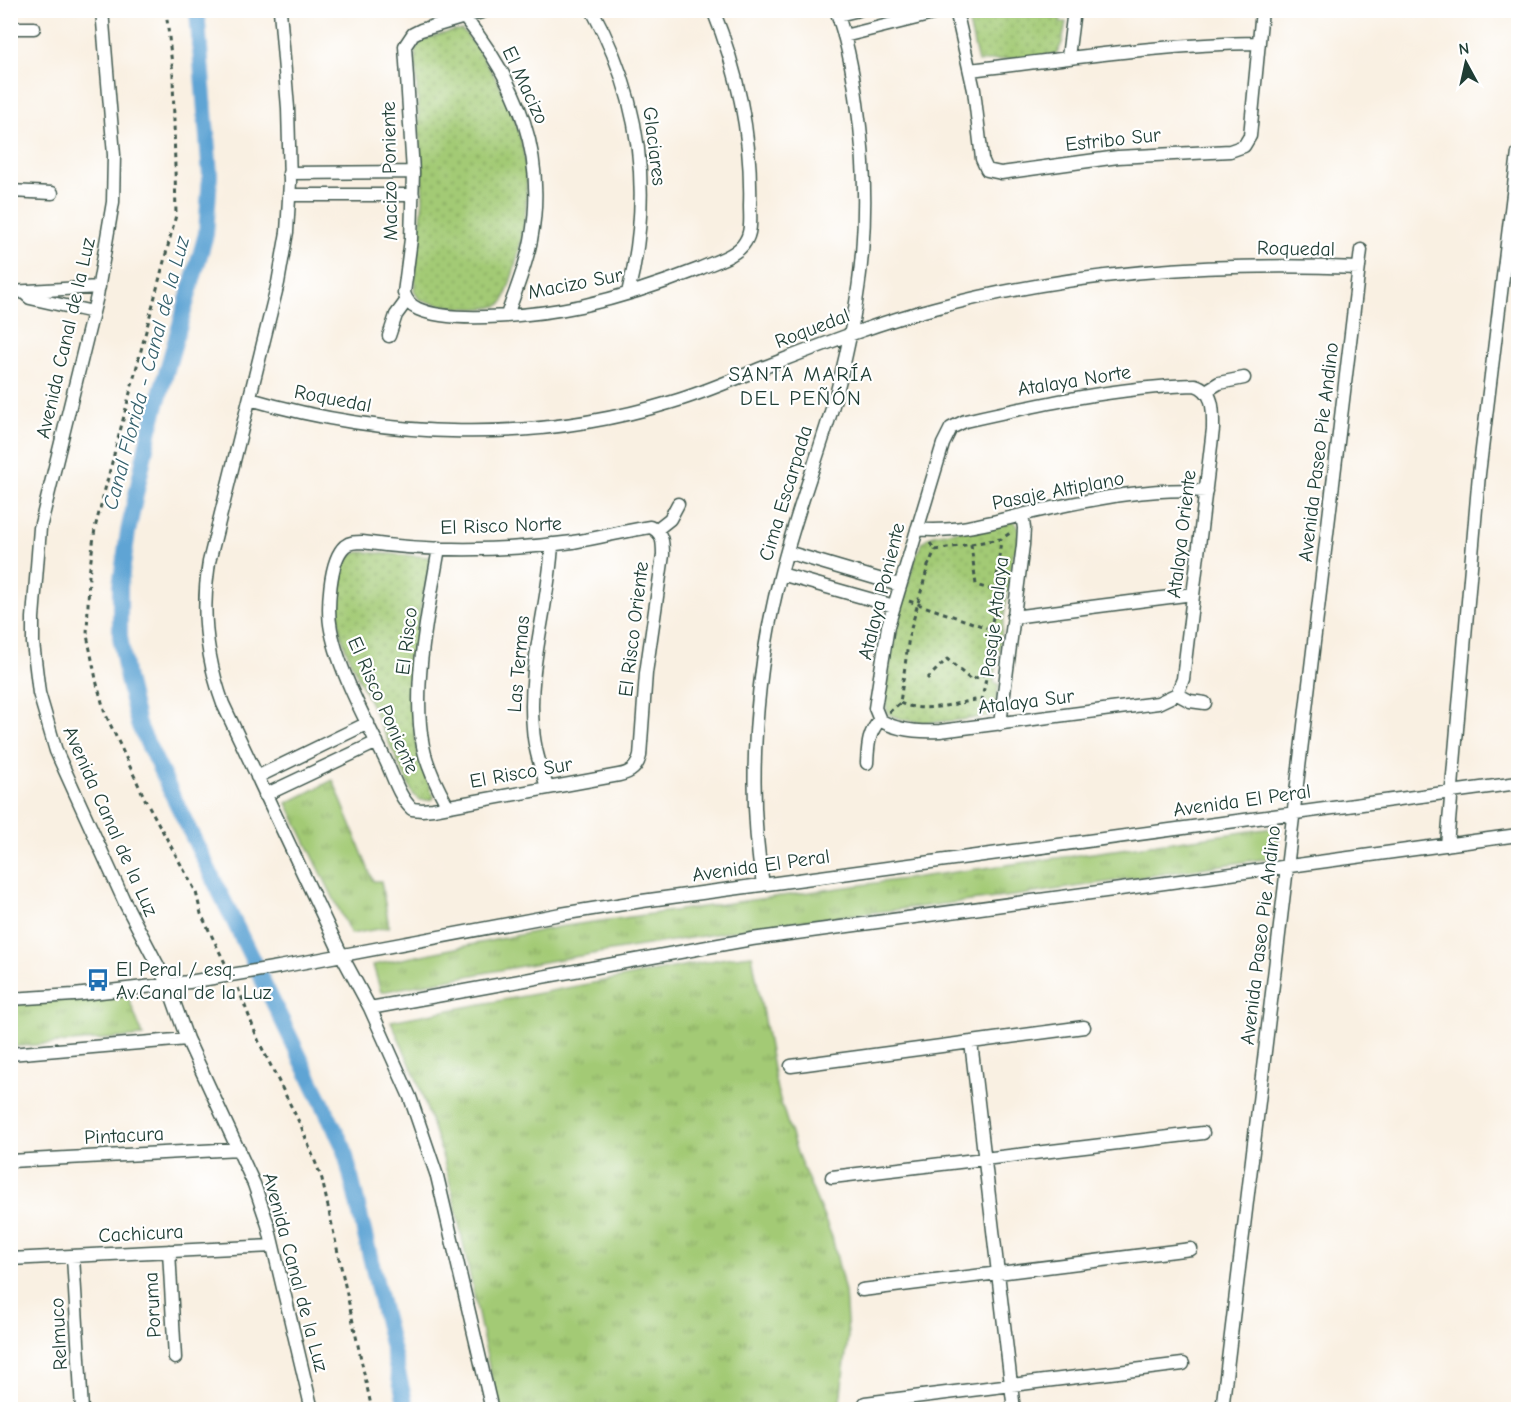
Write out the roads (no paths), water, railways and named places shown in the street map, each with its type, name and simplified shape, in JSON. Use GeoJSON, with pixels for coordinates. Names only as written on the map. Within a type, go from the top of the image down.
{"type":"FeatureCollection","features":[{"type":"Feature","properties":{"kind":"street","name":"Avenida Canal de la Luz"},"geometry":{"type":"LineString","coordinates":[[102,10],[114,155],[111,223],[93,312],[40,528],[33,618],[35,668],[45,718],[56,751],[116,883],[168,985],[187,1039],[239,1149],[262,1205],[312,1410]]}},
{"type":"Feature","properties":{"kind":"street"},"geometry":{"type":"LineString","coordinates":[[280,10],[288,108],[289,173],[282,265],[209,562],[205,614],[208,650],[217,686],[265,795],[342,956],[370,1008],[410,1097],[437,1176],[492,1410]]}},
{"type":"Feature","properties":{"kind":"street"},"geometry":{"type":"LineString","coordinates":[[465,18],[488,10]]}},
{"type":"Feature","properties":{"kind":"street","name":"Glaciares"},"geometry":{"type":"LineString","coordinates":[[592,10],[609,44],[625,86],[633,113],[638,146],[642,190],[641,230],[628,293]]}},
{"type":"Feature","properties":{"kind":"street","name":"Macizo Sur"},"geometry":{"type":"LineString","coordinates":[[407,300],[418,309],[463,316],[507,315],[565,309],[660,283],[707,265],[744,244],[749,230],[748,139],[735,72],[713,10]]}},
{"type":"Feature","properties":{"kind":"street"},"geometry":{"type":"LineString","coordinates":[[837,13],[859,10]]}},
{"type":"Feature","properties":{"kind":"street"},"geometry":{"type":"LineString","coordinates":[[844,36],[949,10]]}},
{"type":"Feature","properties":{"kind":"street"},"geometry":{"type":"LineString","coordinates":[[956,10],[970,70],[1068,57],[1212,44],[1258,43],[1262,10]]}},
{"type":"Feature","properties":{"kind":"street"},"geometry":{"type":"LineString","coordinates":[[1068,57],[1074,10]]}},
{"type":"Feature","properties":{"kind":"street","name":"Cima Escarpada"},"geometry":{"type":"LineString","coordinates":[[763,884],[755,822],[756,740],[767,644],[780,574],[828,421],[849,335],[863,249],[865,194],[858,113],[844,36],[837,13]]}},
{"type":"Feature","properties":{"kind":"street","name":"Macizo Poniente"},"geometry":{"type":"LineString","coordinates":[[407,300],[404,287],[411,239],[413,172],[405,46],[409,38],[421,30],[465,18]]}},
{"type":"Feature","properties":{"kind":"street","name":"El Macizo"},"geometry":{"type":"LineString","coordinates":[[465,18],[490,51],[506,79],[527,128],[535,166],[536,196],[531,238],[525,265],[507,315]]}},
{"type":"Feature","properties":{"kind":"street"},"geometry":{"type":"LineString","coordinates":[[10,28],[34,28]]}},
{"type":"Feature","properties":{"kind":"street","name":"Estribo Sur"},"geometry":{"type":"LineString","coordinates":[[970,70],[977,106],[982,159],[987,170],[1001,173],[1118,157],[1230,151],[1244,146],[1250,136],[1258,43]]}},
{"type":"Feature","properties":{"kind":"street"},"geometry":{"type":"LineString","coordinates":[[1447,845],[1479,474],[1518,153]]}},
{"type":"Feature","properties":{"kind":"street"},"geometry":{"type":"LineString","coordinates":[[289,173],[413,172]]}},
{"type":"Feature","properties":{"kind":"street"},"geometry":{"type":"LineString","coordinates":[[10,191],[52,193]]}},
{"type":"Feature","properties":{"kind":"street"},"geometry":{"type":"LineString","coordinates":[[289,195],[413,195]]}},
{"type":"Feature","properties":{"kind":"street","name":"Avenida Paseo Pie Andino"},"geometry":{"type":"LineString","coordinates":[[1222,1410],[1361,250]]}},
{"type":"Feature","properties":{"kind":"street","name":"Roquedal"},"geometry":{"type":"LineString","coordinates":[[250,399],[311,415],[399,429],[474,432],[529,429],[604,419],[673,402],[849,335],[936,308],[1017,289],[1147,271],[1233,267],[1359,268]]}},
{"type":"Feature","properties":{"kind":"street"},"geometry":{"type":"LineString","coordinates":[[16,292],[29,289],[99,286]]}},
{"type":"Feature","properties":{"kind":"street"},"geometry":{"type":"LineString","coordinates":[[16,292],[30,298],[93,312]]}},
{"type":"Feature","properties":{"kind":"street"},"geometry":{"type":"LineString","coordinates":[[389,336],[396,315],[407,300]]}},
{"type":"Feature","properties":{"kind":"street"},"geometry":{"type":"LineString","coordinates":[[1206,390],[1219,382],[1244,378]]}},
{"type":"Feature","properties":{"kind":"street","name":"Atalaya Norte"},"geometry":{"type":"LineString","coordinates":[[951,428],[965,421],[1084,396],[1195,385],[1206,390]]}},
{"type":"Feature","properties":{"kind":"street","name":"Atalaya Oriente"},"geometry":{"type":"LineString","coordinates":[[1177,694],[1183,679],[1206,491],[1213,416],[1206,390]]}},
{"type":"Feature","properties":{"kind":"street","name":"Atalaya Poniente"},"geometry":{"type":"LineString","coordinates":[[867,764],[869,738],[880,720],[875,708],[885,640],[896,595],[945,437],[951,428]]}},
{"type":"Feature","properties":{"kind":"street","name":"Pasaje Altiplano"},"geometry":{"type":"LineString","coordinates":[[917,529],[954,528],[1077,503],[1125,496],[1187,490],[1206,491]]}},
{"type":"Feature","properties":{"kind":"street"},"geometry":{"type":"LineString","coordinates":[[656,530],[670,519],[678,504]]}},
{"type":"Feature","properties":{"kind":"street","name":"Pasaje Atalaya"},"geometry":{"type":"LineString","coordinates":[[1000,724],[1024,534],[1022,515]]}},
{"type":"Feature","properties":{"kind":"street","name":"El Risco Norte"},"geometry":{"type":"LineString","coordinates":[[347,545],[362,542],[439,548],[498,548],[552,544],[646,528],[656,530]]}},
{"type":"Feature","properties":{"kind":"street","name":"El Risco Oriente"},"geometry":{"type":"LineString","coordinates":[[635,768],[640,756],[644,693],[663,555],[662,538],[656,530]]}},
{"type":"Feature","properties":{"kind":"street","name":"Las Termas"},"geometry":{"type":"LineString","coordinates":[[547,787],[534,740],[532,707],[537,648],[552,544]]}},
{"type":"Feature","properties":{"kind":"street","name":"El Risco Poniente"},"geometry":{"type":"LineString","coordinates":[[347,545],[341,551],[331,587],[330,620],[340,659],[404,799],[412,809]]}},
{"type":"Feature","properties":{"kind":"street","name":"El Risco"},"geometry":{"type":"LineString","coordinates":[[439,548],[424,646],[419,710],[425,754],[431,773],[447,806]]}},
{"type":"Feature","properties":{"kind":"street"},"geometry":{"type":"LineString","coordinates":[[787,552],[896,595]]}},
{"type":"Feature","properties":{"kind":"street"},"geometry":{"type":"LineString","coordinates":[[780,574],[896,595]]}},
{"type":"Feature","properties":{"kind":"street"},"geometry":{"type":"LineString","coordinates":[[1013,617],[1192,594]]}},
{"type":"Feature","properties":{"kind":"street"},"geometry":{"type":"LineString","coordinates":[[1177,694],[1190,701],[1205,703]]}},
{"type":"Feature","properties":{"kind":"street","name":"Atalaya Sur"},"geometry":{"type":"LineString","coordinates":[[880,720],[896,727],[929,732],[1158,703],[1177,694]]}},
{"type":"Feature","properties":{"kind":"street"},"geometry":{"type":"LineString","coordinates":[[257,777],[368,723]]}},
{"type":"Feature","properties":{"kind":"street"},"geometry":{"type":"LineString","coordinates":[[265,795],[377,742]]}},
{"type":"Feature","properties":{"kind":"street","name":"El Risco Sur"},"geometry":{"type":"LineString","coordinates":[[412,809],[422,810],[447,806],[624,774],[635,768]]}},
{"type":"Feature","properties":{"kind":"street","name":"Avenida El Peral"},"geometry":{"type":"LineString","coordinates":[[10,999],[74,995],[189,982],[342,956],[561,914],[763,884],[1518,783]]}},
{"type":"Feature","properties":{"kind":"street"},"geometry":{"type":"LineString","coordinates":[[370,1008],[752,939],[1518,835]]}},
{"type":"Feature","properties":{"kind":"street"},"geometry":{"type":"LineString","coordinates":[[791,1065],[1084,1027]]}},
{"type":"Feature","properties":{"kind":"street"},"geometry":{"type":"LineString","coordinates":[[10,1054],[187,1039]]}},
{"type":"Feature","properties":{"kind":"street"},"geometry":{"type":"LineString","coordinates":[[971,1042],[1014,1410]]}},
{"type":"Feature","properties":{"kind":"street"},"geometry":{"type":"LineString","coordinates":[[832,1177],[1203,1133]]}},
{"type":"Feature","properties":{"kind":"street","name":"Pintacura"},"geometry":{"type":"LineString","coordinates":[[10,1161],[239,1149]]}},
{"type":"Feature","properties":{"kind":"street","name":"Cachicura"},"geometry":{"type":"LineString","coordinates":[[10,1259],[273,1246]]}},
{"type":"Feature","properties":{"kind":"street"},"geometry":{"type":"LineString","coordinates":[[862,1290],[1191,1249]]}},
{"type":"Feature","properties":{"kind":"street","name":"Poruma"},"geometry":{"type":"LineString","coordinates":[[169,1251],[175,1358]]}},
{"type":"Feature","properties":{"kind":"street","name":"Relmuco"},"geometry":{"type":"LineString","coordinates":[[73,1256],[82,1410]]}},
{"type":"Feature","properties":{"kind":"street"},"geometry":{"type":"LineString","coordinates":[[865,1403],[1183,1364]]}},
{"type":"Feature","properties":{"kind":"waterway","name":"Canal Florida - Canal de la Luz"},"geometry":{"type":"LineString","coordinates":[[197,10],[210,175],[206,234],[150,429],[128,532],[120,586],[120,636],[138,724],[344,1148],[407,1410]]}},
{"type":"Feature","properties":{"kind":"place","name":"El Peral / esq. Av.Canal de la Luz"},"geometry":{"type":"Point","coordinates":[98,980]}},
{"type":"Feature","properties":{"kind":"district","name":"SANTA MARÍA DEL PEÑÓN"},"geometry":{"type":"Point","coordinates":[801,386]}}]}
